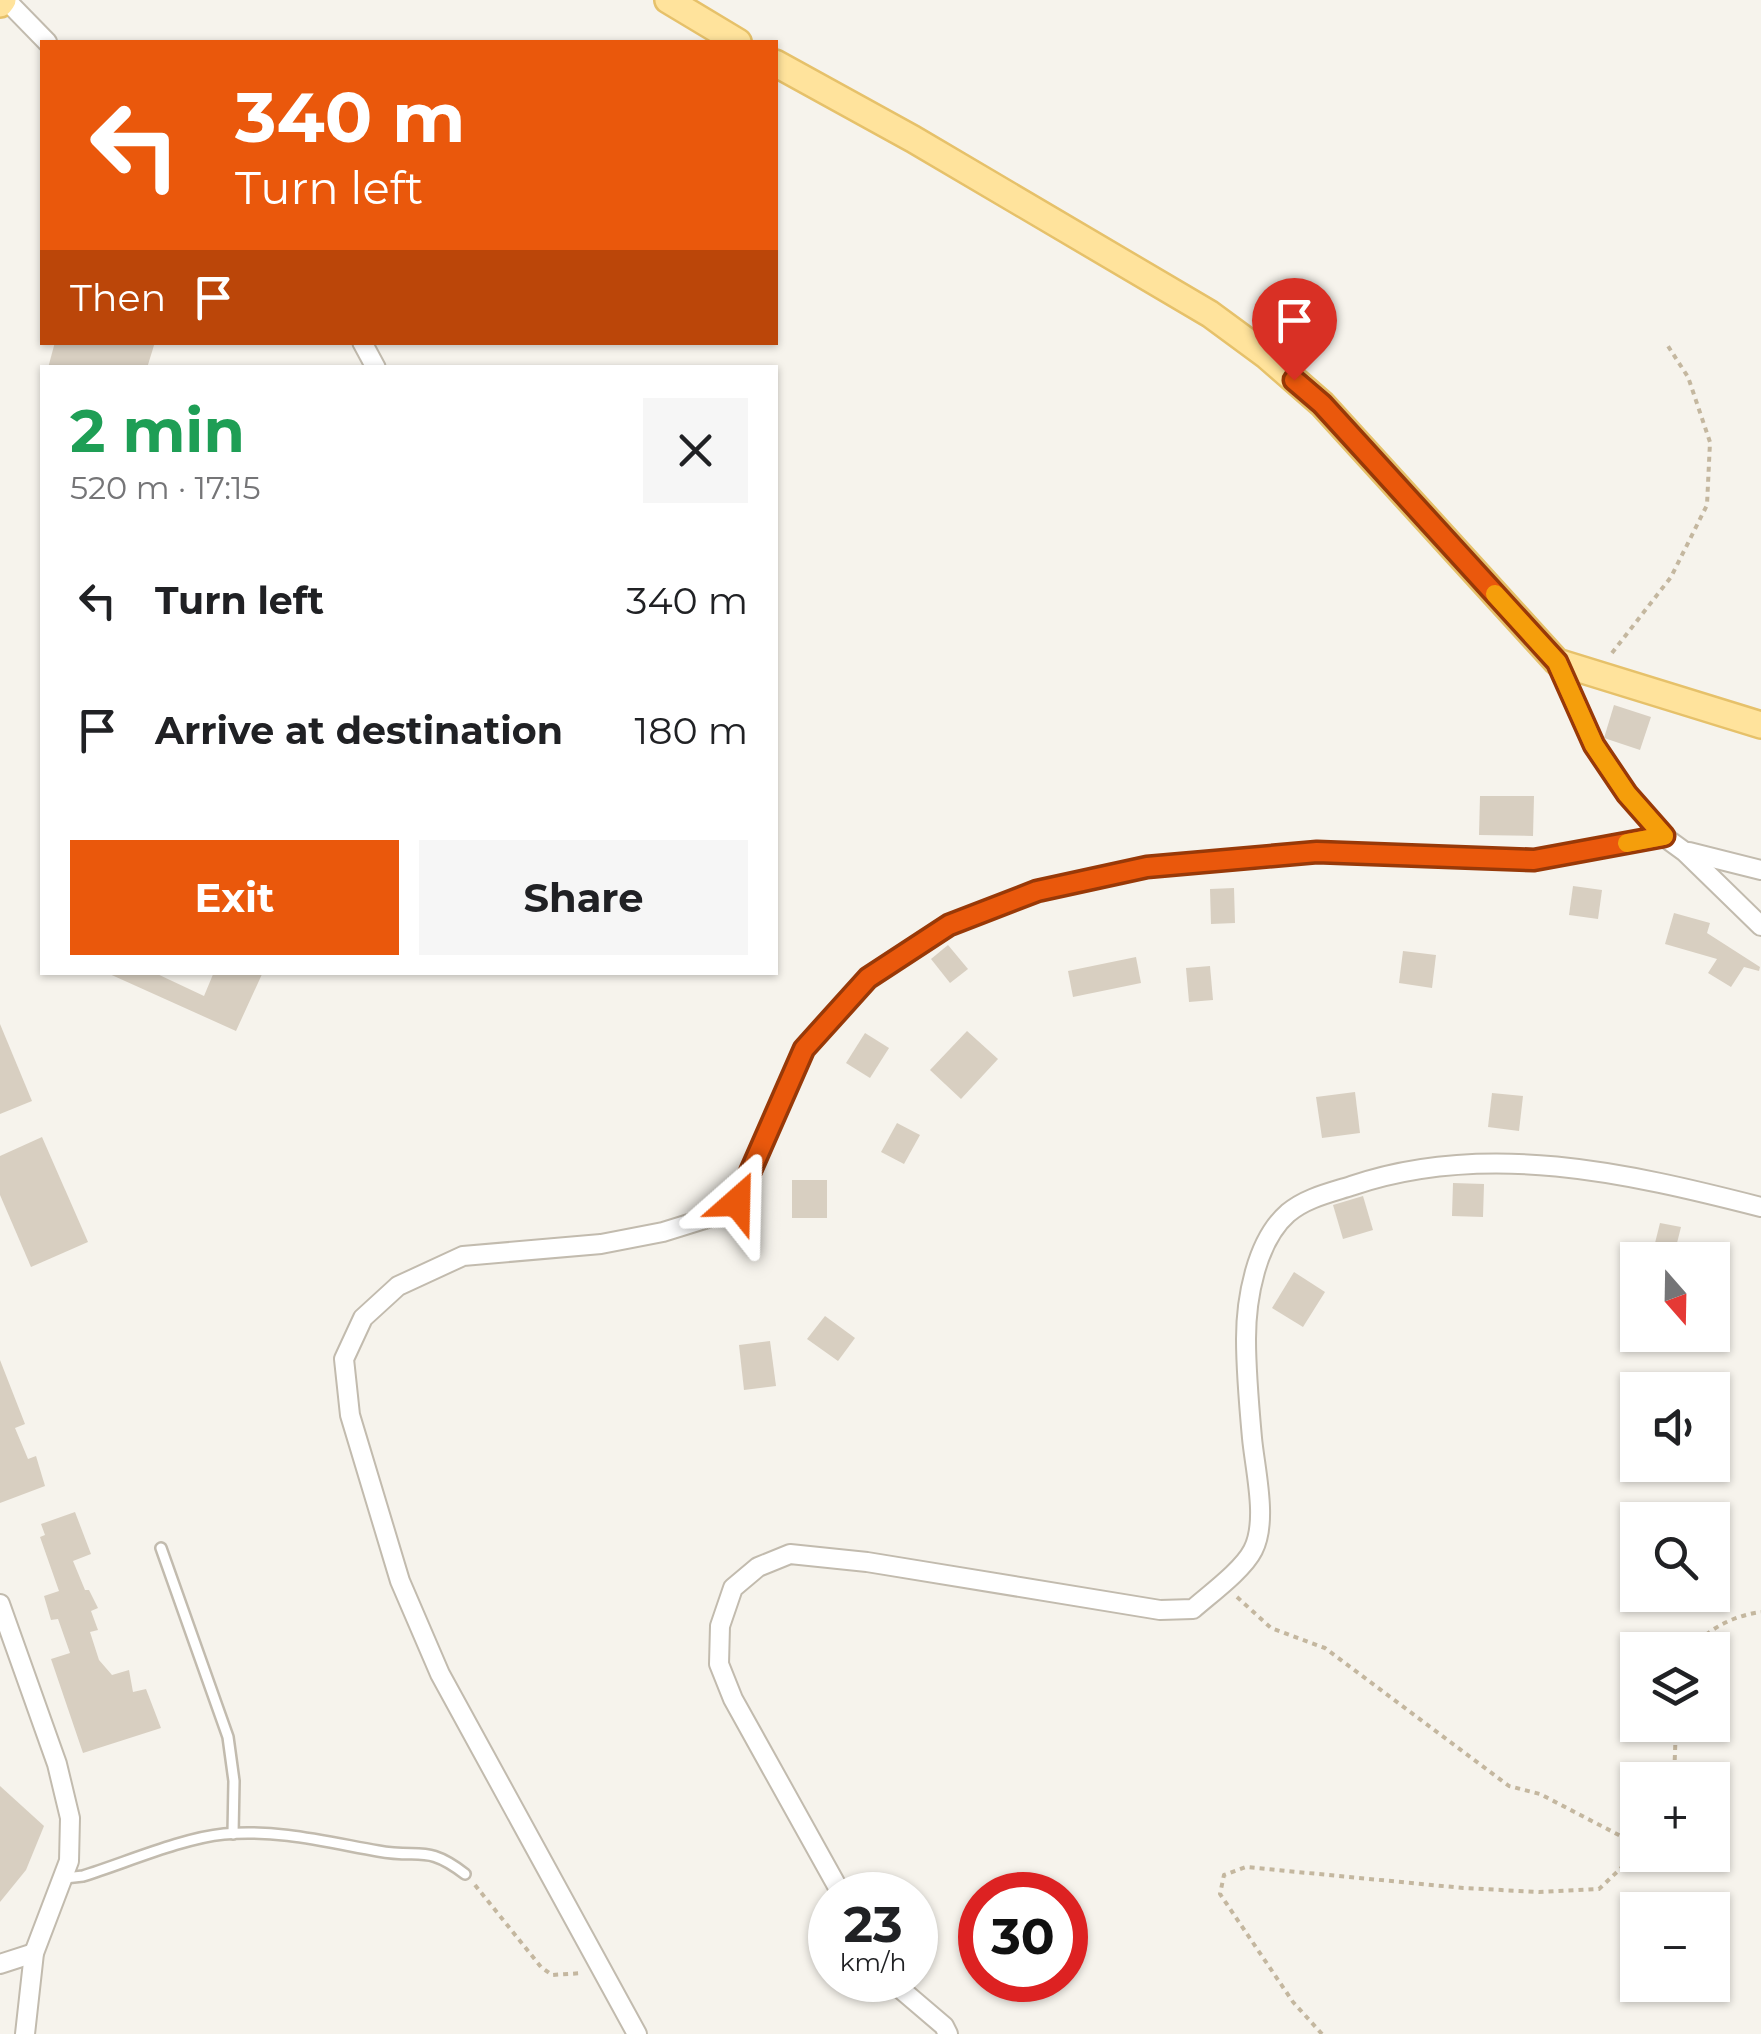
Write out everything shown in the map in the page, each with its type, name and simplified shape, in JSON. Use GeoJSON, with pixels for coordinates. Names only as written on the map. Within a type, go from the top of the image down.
{"type":"FeatureCollection","features":[{"type":"Feature","properties":{"kind":"main road"},"geometry":{"type":"LineString","coordinates":[[668,0],[735,40]]}},
{"type":"Feature","properties":{"kind":"main road"},"geometry":{"type":"LineString","coordinates":[[778,65],[913,139],[1210,314],[1266,356],[1322,404],[1557,662],[1761,725]]}},
{"type":"Feature","properties":{"kind":"street"},"geometry":{"type":"LineString","coordinates":[[3,1],[45,40]]}},
{"type":"Feature","properties":{"kind":"street"},"geometry":{"type":"LineString","coordinates":[[1557,662],[1594,745],[1627,794],[1664,836],[1686,852],[1761,926]]}},
{"type":"Feature","properties":{"kind":"street"},"geometry":{"type":"LineString","coordinates":[[637,2034],[440,1674],[400,1581],[350,1415],[344,1359],[362,1318],[398,1286],[463,1256],[600,1244],[663,1232],[708,1218],[737,1202],[804,1049],[868,978],[949,925],[1037,891],[1147,867],[1317,852],[1534,860],[1664,836]]}},
{"type":"Feature","properties":{"kind":"street"},"geometry":{"type":"LineString","coordinates":[[1686,852],[1761,870]]}},
{"type":"Feature","properties":{"kind":"street"},"geometry":{"type":"LineString","coordinates":[[829,1872],[733,1699],[719,1664],[720,1626],[733,1588],[758,1567],[790,1554],[867,1562],[1160,1610],[1193,1608],[1253,1550],[1260,1512],[1250,1396],[1251,1288],[1270,1234],[1287,1214],[1306,1201],[1381,1176],[1456,1164],[1520,1162],[1584,1168],[1761,1206]]}},
{"type":"Feature","properties":{"kind":"street"},"geometry":{"type":"LineString","coordinates":[[0,1604],[57,1764],[70,1818],[69,1861],[34,1953],[25,2034]]}},
{"type":"Feature","properties":{"kind":"street"},"geometry":{"type":"LineString","coordinates":[[0,1964],[34,1953]]}},
{"type":"Feature","properties":{"kind":"street"},"geometry":{"type":"LineString","coordinates":[[916,2002],[948,2034]]}},
{"type":"Feature","properties":{"kind":"lane"},"geometry":{"type":"LineString","coordinates":[[161,1548],[228,1737],[234,1781],[232,1834]]}},
{"type":"Feature","properties":{"kind":"lane"},"geometry":{"type":"LineString","coordinates":[[62,1878],[82,1876],[199,1840],[232,1834],[301,1836],[396,1854],[424,1852],[443,1857],[465,1874]]}},
{"type":"Feature","properties":{"kind":"path"},"geometry":{"type":"LineString","coordinates":[[1597,673],[1671,577],[1707,505],[1710,442],[1688,378],[1666,342]]}},
{"type":"Feature","properties":{"kind":"path"},"geometry":{"type":"LineString","coordinates":[[1223,1583],[1271,1628],[1325,1648],[1509,1786],[1540,1794],[1620,1839]]}},
{"type":"Feature","properties":{"kind":"path"},"geometry":{"type":"LineString","coordinates":[[1713,1632],[1740,1615],[1761,1612]]}},
{"type":"Feature","properties":{"kind":"path"},"geometry":{"type":"LineString","coordinates":[[1322,2034],[1292,2002],[1220,1894],[1224,1875],[1246,1867],[1539,1892],[1599,1889],[1620,1867]]}},
{"type":"Feature","properties":{"kind":"path"},"geometry":{"type":"LineString","coordinates":[[465,1874],[541,1967],[552,1974],[577,1973],[605,1979]]}},
{"type":"Feature","properties":{"kind":"building"},"geometry":{"type":"Polygon","coordinates":[[[54,345],[154,345],[148,365],[49,365],[54,345]]]}},
{"type":"Feature","properties":{"kind":"building"},"geometry":{"type":"Polygon","coordinates":[[[1614,705],[1651,717],[1640,750],[1604,738],[1614,705]]]}},
{"type":"Feature","properties":{"kind":"building"},"geometry":{"type":"Polygon","coordinates":[[[1480,796],[1534,796],[1533,836],[1479,835],[1480,796]]]}},
{"type":"Feature","properties":{"kind":"building"},"geometry":{"type":"Polygon","coordinates":[[[1573,886],[1602,890],[1598,919],[1569,915],[1573,886]]]}},
{"type":"Feature","properties":{"kind":"building"},"geometry":{"type":"Polygon","coordinates":[[[1234,888],[1235,923],[1211,924],[1210,889],[1234,888]]]}},
{"type":"Feature","properties":{"kind":"building"},"geometry":{"type":"Polygon","coordinates":[[[1674,913],[1710,923],[1707,933],[1760,967],[1759,971],[1744,967],[1731,987],[1708,973],[1717,959],[1665,944],[1674,913]]]}},
{"type":"Feature","properties":{"kind":"building"},"geometry":{"type":"Polygon","coordinates":[[[948,945],[968,969],[950,983],[931,959],[948,945]]]}},
{"type":"Feature","properties":{"kind":"building"},"geometry":{"type":"Polygon","coordinates":[[[1403,951],[1436,955],[1432,988],[1399,983],[1403,951]]]}},
{"type":"Feature","properties":{"kind":"building"},"geometry":{"type":"Polygon","coordinates":[[[1136,957],[1141,983],[1073,997],[1068,971],[1136,957]]]}},
{"type":"Feature","properties":{"kind":"building"},"geometry":{"type":"Polygon","coordinates":[[[1210,966],[1213,1000],[1189,1002],[1186,968],[1210,966]]]}},
{"type":"Feature","properties":{"kind":"building"},"geometry":{"type":"Polygon","coordinates":[[[112,975],[159,975],[204,996],[213,975],[262,975],[236,1031],[112,975]]]}},
{"type":"Feature","properties":{"kind":"building"},"geometry":{"type":"Polygon","coordinates":[[[0,1024],[32,1101],[0,1114],[0,1024]]]}},
{"type":"Feature","properties":{"kind":"building"},"geometry":{"type":"Polygon","coordinates":[[[967,1031],[998,1059],[961,1099],[930,1070],[967,1031]]]}},
{"type":"Feature","properties":{"kind":"building"},"geometry":{"type":"Polygon","coordinates":[[[865,1033],[889,1048],[870,1078],[846,1063],[865,1033]]]}},
{"type":"Feature","properties":{"kind":"building"},"geometry":{"type":"Polygon","coordinates":[[[1355,1092],[1360,1133],[1322,1138],[1316,1097],[1355,1092]]]}},
{"type":"Feature","properties":{"kind":"building"},"geometry":{"type":"Polygon","coordinates":[[[1492,1093],[1523,1096],[1519,1131],[1488,1127],[1492,1093]]]}},
{"type":"Feature","properties":{"kind":"building"},"geometry":{"type":"Polygon","coordinates":[[[897,1123],[920,1135],[904,1164],[881,1152],[897,1123]]]}},
{"type":"Feature","properties":{"kind":"building"},"geometry":{"type":"Polygon","coordinates":[[[42,1137],[88,1242],[31,1267],[0,1195],[0,1156],[42,1137]]]}},
{"type":"Feature","properties":{"kind":"building"},"geometry":{"type":"Polygon","coordinates":[[[792,1180],[827,1180],[827,1218],[792,1218],[792,1180]]]}},
{"type":"Feature","properties":{"kind":"building"},"geometry":{"type":"Polygon","coordinates":[[[1453,1183],[1484,1184],[1483,1217],[1452,1216],[1453,1183]]]}},
{"type":"Feature","properties":{"kind":"building"},"geometry":{"type":"Polygon","coordinates":[[[1363,1196],[1373,1230],[1343,1239],[1333,1205],[1363,1196]]]}},
{"type":"Feature","properties":{"kind":"building"},"geometry":{"type":"Polygon","coordinates":[[[1660,1223],[1681,1227],[1677,1242],[1655,1242],[1660,1223]]]}},
{"type":"Feature","properties":{"kind":"building"},"geometry":{"type":"Polygon","coordinates":[[[1294,1272],[1325,1292],[1303,1327],[1272,1308],[1294,1272]]]}},
{"type":"Feature","properties":{"kind":"building"},"geometry":{"type":"Polygon","coordinates":[[[825,1316],[855,1338],[838,1361],[807,1339],[825,1316]]]}},
{"type":"Feature","properties":{"kind":"building"},"geometry":{"type":"Polygon","coordinates":[[[770,1341],[776,1386],[744,1390],[739,1345],[770,1341]]]}},
{"type":"Feature","properties":{"kind":"building"},"geometry":{"type":"Polygon","coordinates":[[[0,1360],[25,1424],[15,1428],[28,1459],[36,1456],[45,1486],[0,1503],[0,1360]]]}},
{"type":"Feature","properties":{"kind":"building"},"geometry":{"type":"Polygon","coordinates":[[[75,1512],[91,1554],[73,1561],[85,1590],[89,1590],[98,1608],[91,1611],[98,1630],[90,1632],[99,1660],[112,1675],[129,1670],[133,1692],[146,1689],[161,1728],[83,1753],[51,1659],[70,1653],[58,1619],[51,1620],[44,1596],[59,1591],[40,1537],[45,1535],[41,1524],[75,1512]]]}},
{"type":"Feature","properties":{"kind":"building"},"geometry":{"type":"Polygon","coordinates":[[[0,1786],[44,1826],[26,1870],[0,1902],[0,1786]]]}},
{"type":"Feature","properties":{"kind":"slow traffic"},"geometry":{"type":"LineString","coordinates":[[1495,594],[1557,662],[1594,745],[1627,794],[1664,836],[1627,843]]}},
{"type":"Feature","properties":{"kind":"route"},"geometry":{"type":"LineString","coordinates":[[737,1202],[804,1049],[868,978],[949,925],[1037,891],[1147,867],[1317,852],[1534,860],[1664,836],[1627,794],[1594,745],[1557,662],[1322,404],[1294,380]]}}]}
